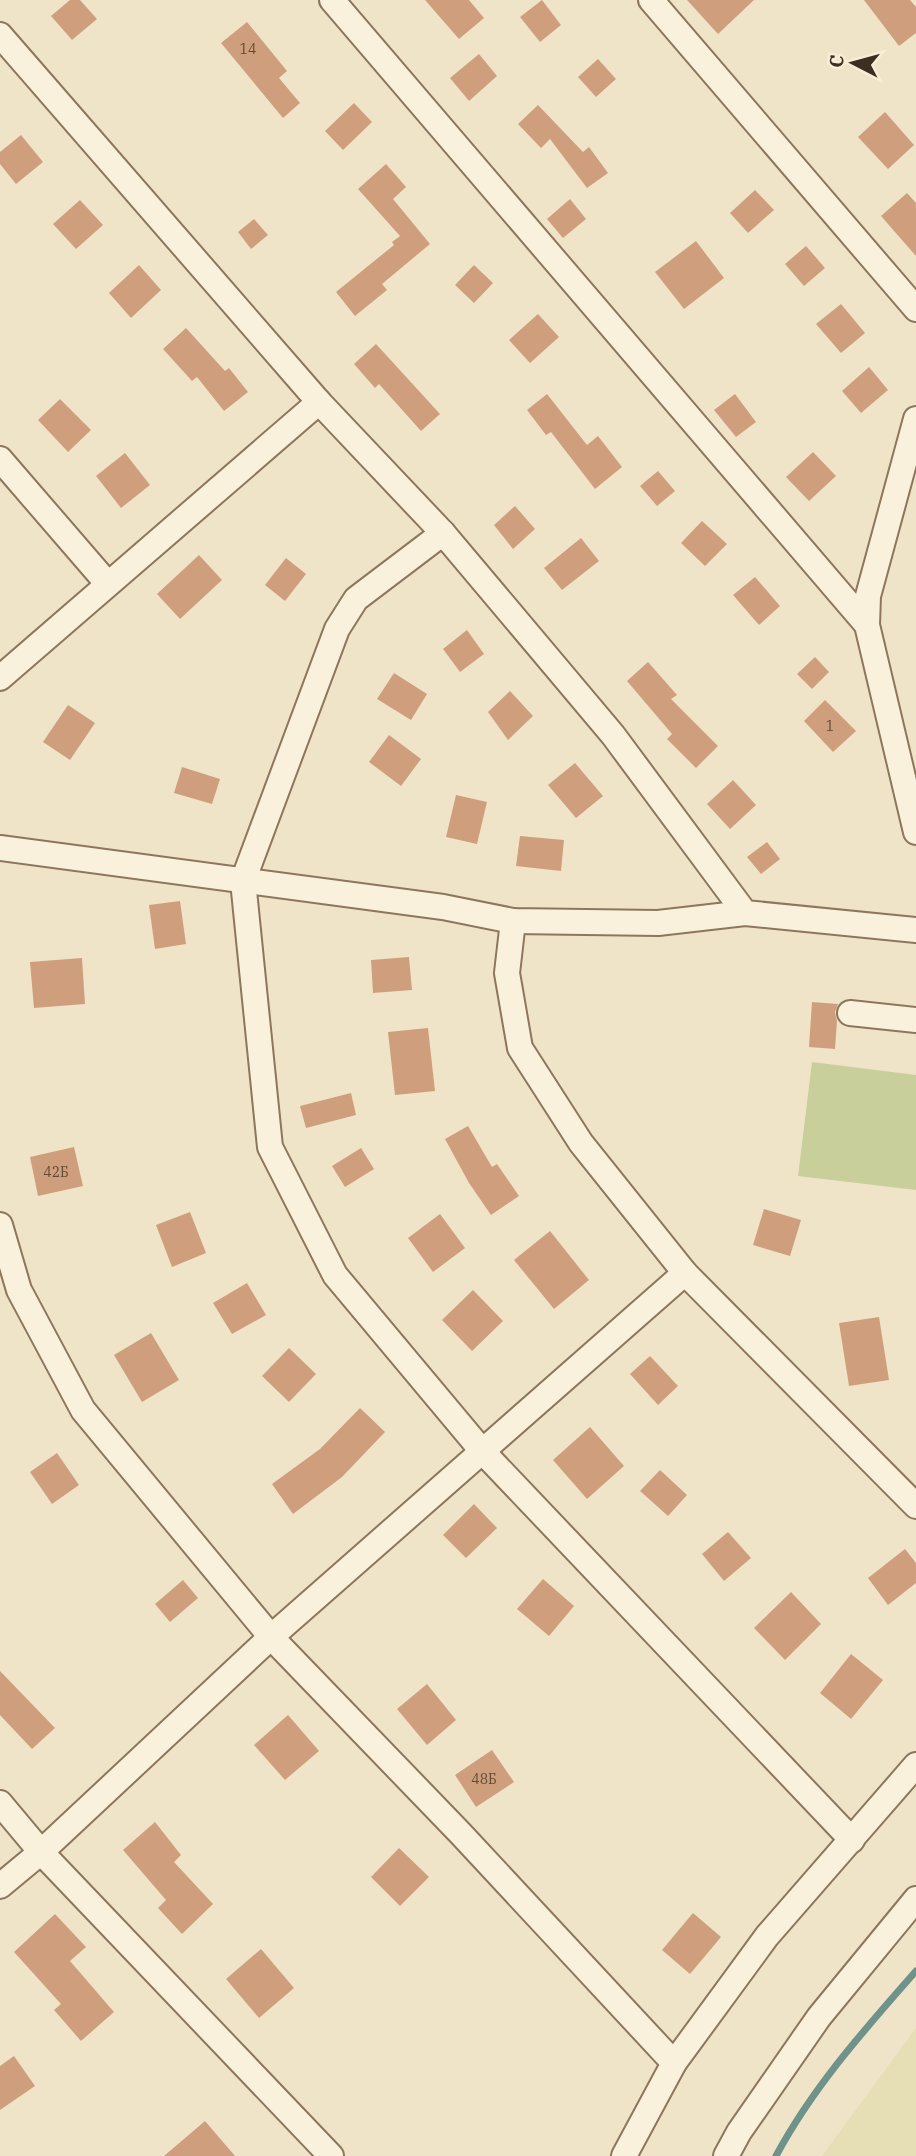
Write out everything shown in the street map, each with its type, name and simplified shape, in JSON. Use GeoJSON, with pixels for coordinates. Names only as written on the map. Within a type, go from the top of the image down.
{"type":"FeatureCollection","features":[{"type":"Feature","properties":{"kind":"street"},"geometry":{"type":"LineString","coordinates":[[332,0],[867,625]]}},
{"type":"Feature","properties":{"kind":"street"},"geometry":{"type":"LineString","coordinates":[[651,0],[916,309]]}},
{"type":"Feature","properties":{"kind":"street"},"geometry":{"type":"LineString","coordinates":[[0,35],[319,402],[443,533],[613,735],[745,913]]}},
{"type":"Feature","properties":{"kind":"street"},"geometry":{"type":"LineString","coordinates":[[0,678],[319,402]]}},
{"type":"Feature","properties":{"kind":"street"},"geometry":{"type":"LineString","coordinates":[[916,419],[868,596],[867,625],[916,832]]}},
{"type":"Feature","properties":{"kind":"street"},"geometry":{"type":"LineString","coordinates":[[0,459],[107,583]]}},
{"type":"Feature","properties":{"kind":"street"},"geometry":{"type":"LineString","coordinates":[[443,533],[356,599],[337,629],[243,881],[270,1147],[335,1275],[483,1452],[852,1840]]}},
{"type":"Feature","properties":{"kind":"street"},"geometry":{"type":"LineString","coordinates":[[0,848],[443,907],[513,921],[658,923],[745,913],[916,930]]}},
{"type":"Feature","properties":{"kind":"street"},"geometry":{"type":"LineString","coordinates":[[513,921],[507,973],[520,1048],[581,1143],[685,1273],[916,1506]]}},
{"type":"Feature","properties":{"kind":"street"},"geometry":{"type":"LineString","coordinates":[[850,1013],[916,1020]]}},
{"type":"Feature","properties":{"kind":"street"},"geometry":{"type":"LineString","coordinates":[[0,1225],[19,1290],[83,1409],[271,1637],[461,1834],[674,2063]]}},
{"type":"Feature","properties":{"kind":"street"},"geometry":{"type":"LineString","coordinates":[[0,1886],[41,1852],[271,1637],[685,1273]]}},
{"type":"Feature","properties":{"kind":"street"},"geometry":{"type":"LineString","coordinates":[[624,2156],[674,2063],[766,1936],[916,1765]]}},
{"type":"Feature","properties":{"kind":"street"},"geometry":{"type":"LineString","coordinates":[[0,1803],[41,1852],[331,2156]]}},
{"type":"Feature","properties":{"kind":"street"},"geometry":{"type":"LineString","coordinates":[[726,2156],[739,2132],[819,2017],[916,1899]]}},
{"type":"Feature","properties":{"kind":"shaded area"},"geometry":{"type":"Polygon","coordinates":[[[916,2028],[916,2156],[822,2156],[916,2028]]]}},
{"type":"Feature","properties":{"kind":"green space"},"geometry":{"type":"Polygon","coordinates":[[[812,1062],[916,1075],[916,1190],[798,1176],[812,1062]]]}},
{"type":"Feature","properties":{"kind":"building"},"geometry":{"type":"Polygon","coordinates":[[[70,0],[80,0],[97,19],[72,40],[51,16],[70,0]]]}},
{"type":"Feature","properties":{"kind":"building"},"geometry":{"type":"Polygon","coordinates":[[[425,0],[469,0],[484,18],[459,39],[425,0]]]}},
{"type":"Feature","properties":{"kind":"building"},"geometry":{"type":"Polygon","coordinates":[[[542,0],[561,25],[540,42],[520,17],[542,0]]]}},
{"type":"Feature","properties":{"kind":"building"},"geometry":{"type":"Polygon","coordinates":[[[687,0],[754,0],[718,34],[687,0]]]}},
{"type":"Feature","properties":{"kind":"building"},"geometry":{"type":"Polygon","coordinates":[[[864,0],[910,0],[916,7],[916,33],[899,46],[864,0]]]}},
{"type":"Feature","properties":{"kind":"building"},"geometry":{"type":"Polygon","coordinates":[[[247,22],[287,71],[279,78],[300,103],[283,118],[221,43],[247,22]]]}},
{"type":"Feature","properties":{"kind":"building"},"geometry":{"type":"Polygon","coordinates":[[[479,54],[497,76],[469,101],[450,78],[479,54]]]}},
{"type":"Feature","properties":{"kind":"building"},"geometry":{"type":"Polygon","coordinates":[[[598,59],[616,79],[596,97],[578,77],[598,59]]]}},
{"type":"Feature","properties":{"kind":"building"},"geometry":{"type":"Polygon","coordinates":[[[354,103],[372,122],[343,150],[325,131],[354,103]]]}},
{"type":"Feature","properties":{"kind":"building"},"geometry":{"type":"Polygon","coordinates":[[[538,105],[583,152],[589,147],[608,173],[587,188],[550,139],[541,148],[518,124],[538,105]]]}},
{"type":"Feature","properties":{"kind":"building"},"geometry":{"type":"Polygon","coordinates":[[[885,112],[914,145],[888,169],[858,137],[885,112]]]}},
{"type":"Feature","properties":{"kind":"building"},"geometry":{"type":"Polygon","coordinates":[[[21,135],[43,162],[16,184],[0,164],[0,152],[21,135]]]}},
{"type":"Feature","properties":{"kind":"building"},"geometry":{"type":"Polygon","coordinates":[[[386,164],[406,187],[393,199],[430,244],[382,284],[387,290],[355,316],[336,292],[394,245],[392,242],[400,236],[358,189],[386,164]]]}},
{"type":"Feature","properties":{"kind":"building"},"geometry":{"type":"Polygon","coordinates":[[[755,190],[774,210],[748,233],[730,213],[755,190]]]}},
{"type":"Feature","properties":{"kind":"building"},"geometry":{"type":"Polygon","coordinates":[[[907,193],[916,203],[916,256],[881,216],[907,193]]]}},
{"type":"Feature","properties":{"kind":"building"},"geometry":{"type":"Polygon","coordinates":[[[570,199],[586,219],[563,238],[547,219],[570,199]]]}},
{"type":"Feature","properties":{"kind":"building"},"geometry":{"type":"Polygon","coordinates":[[[80,200],[103,225],[76,249],[53,224],[80,200]]]}},
{"type":"Feature","properties":{"kind":"building"},"geometry":{"type":"Polygon","coordinates":[[[254,219],[268,235],[251,249],[238,232],[254,219]]]}},
{"type":"Feature","properties":{"kind":"building"},"geometry":{"type":"Polygon","coordinates":[[[696,241],[724,278],[684,309],[655,272],[696,241]]]}},
{"type":"Feature","properties":{"kind":"building"},"geometry":{"type":"Polygon","coordinates":[[[806,246],[825,268],[804,286],[785,264],[806,246]]]}},
{"type":"Feature","properties":{"kind":"building"},"geometry":{"type":"Polygon","coordinates":[[[139,265],[161,290],[131,318],[109,293],[139,265]]]}},
{"type":"Feature","properties":{"kind":"building"},"geometry":{"type":"Polygon","coordinates":[[[474,265],[493,283],[474,303],[455,285],[474,265]]]}},
{"type":"Feature","properties":{"kind":"building"},"geometry":{"type":"Polygon","coordinates":[[[841,304],[865,333],[841,353],[816,324],[841,304]]]}},
{"type":"Feature","properties":{"kind":"building"},"geometry":{"type":"Polygon","coordinates":[[[538,314],[559,337],[530,363],[509,340],[538,314]]]}},
{"type":"Feature","properties":{"kind":"building"},"geometry":{"type":"Polygon","coordinates":[[[186,328],[225,371],[229,368],[248,392],[224,411],[197,377],[192,381],[163,349],[186,328]]]}},
{"type":"Feature","properties":{"kind":"building"},"geometry":{"type":"Polygon","coordinates":[[[376,344],[440,414],[421,431],[379,384],[375,388],[354,364],[376,344]]]}},
{"type":"Feature","properties":{"kind":"building"},"geometry":{"type":"Polygon","coordinates":[[[869,367],[888,390],[861,413],[842,391],[869,367]]]}},
{"type":"Feature","properties":{"kind":"building"},"geometry":{"type":"Polygon","coordinates":[[[547,394],[587,445],[598,436],[622,467],[595,489],[551,432],[546,435],[527,410],[547,394]]]}},
{"type":"Feature","properties":{"kind":"building"},"geometry":{"type":"Polygon","coordinates":[[[735,394],[756,422],[736,437],[714,410],[735,394]]]}},
{"type":"Feature","properties":{"kind":"building"},"geometry":{"type":"Polygon","coordinates":[[[60,399],[91,430],[68,452],[38,420],[60,399]]]}},
{"type":"Feature","properties":{"kind":"building"},"geometry":{"type":"Polygon","coordinates":[[[813,452],[836,476],[809,501],[786,477],[813,452]]]}},
{"type":"Feature","properties":{"kind":"building"},"geometry":{"type":"Polygon","coordinates":[[[125,453],[150,485],[121,508],[96,476],[125,453]]]}},
{"type":"Feature","properties":{"kind":"building"},"geometry":{"type":"Polygon","coordinates":[[[658,471],[675,491],[657,506],[640,486],[658,471]]]}},
{"type":"Feature","properties":{"kind":"building"},"geometry":{"type":"Polygon","coordinates":[[[515,506],[535,529],[513,549],[494,525],[515,506]]]}},
{"type":"Feature","properties":{"kind":"building"},"geometry":{"type":"Polygon","coordinates":[[[702,521],[727,544],[705,566],[681,543],[702,521]]]}},
{"type":"Feature","properties":{"kind":"building"},"geometry":{"type":"Polygon","coordinates":[[[581,538],[599,561],[562,590],[544,568],[581,538]]]}},
{"type":"Feature","properties":{"kind":"building"},"geometry":{"type":"Polygon","coordinates":[[[199,555],[222,580],[180,619],[157,594],[199,555]]]}},
{"type":"Feature","properties":{"kind":"building"},"geometry":{"type":"Polygon","coordinates":[[[286,558],[306,574],[285,601],[265,585],[286,558]]]}},
{"type":"Feature","properties":{"kind":"building"},"geometry":{"type":"Polygon","coordinates":[[[755,577],[780,606],[759,625],[733,595],[755,577]]]}},
{"type":"Feature","properties":{"kind":"building"},"geometry":{"type":"Polygon","coordinates":[[[467,630],[484,654],[460,672],[443,649],[467,630]]]}},
{"type":"Feature","properties":{"kind":"building"},"geometry":{"type":"Polygon","coordinates":[[[815,657],[829,672],[812,689],[797,674],[815,657]]]}},
{"type":"Feature","properties":{"kind":"building"},"geometry":{"type":"Polygon","coordinates":[[[648,662],[677,695],[671,699],[718,746],[696,768],[667,739],[672,734],[627,681],[648,662]]]}},
{"type":"Feature","properties":{"kind":"building"},"geometry":{"type":"Polygon","coordinates":[[[394,673],[427,694],[411,720],[377,699],[394,673]]]}},
{"type":"Feature","properties":{"kind":"building"},"geometry":{"type":"Polygon","coordinates":[[[510,691],[533,716],[508,740],[488,712],[510,691]]]}},
{"type":"Feature","properties":{"kind":"building"},"geometry":{"type":"Polygon","coordinates":[[[825,700],[856,731],[833,752],[804,721],[825,700]]]}},
{"type":"Feature","properties":{"kind":"building"},"geometry":{"type":"Polygon","coordinates":[[[68,705],[95,723],[70,760],[43,742],[68,705]]]}},
{"type":"Feature","properties":{"kind":"building"},"geometry":{"type":"Polygon","coordinates":[[[389,735],[421,759],[401,786],[369,762],[389,735]]]}},
{"type":"Feature","properties":{"kind":"building"},"geometry":{"type":"Polygon","coordinates":[[[575,763],[603,796],[576,818],[548,785],[575,763]]]}},
{"type":"Feature","properties":{"kind":"building"},"geometry":{"type":"Polygon","coordinates":[[[182,767],[220,779],[212,804],[174,793],[182,767]]]}},
{"type":"Feature","properties":{"kind":"building"},"geometry":{"type":"Polygon","coordinates":[[[733,780],[756,805],[730,829],[707,804],[733,780]]]}},
{"type":"Feature","properties":{"kind":"building"},"geometry":{"type":"Polygon","coordinates":[[[456,795],[487,802],[477,844],[446,837],[456,795]]]}},
{"type":"Feature","properties":{"kind":"building"},"geometry":{"type":"Polygon","coordinates":[[[520,836],[564,840],[561,871],[516,866],[520,836]]]}},
{"type":"Feature","properties":{"kind":"building"},"geometry":{"type":"Polygon","coordinates":[[[767,842],[780,859],[761,874],[747,857],[767,842]]]}},
{"type":"Feature","properties":{"kind":"building"},"geometry":{"type":"Polygon","coordinates":[[[180,901],[186,944],[155,949],[149,905],[180,901]]]}},
{"type":"Feature","properties":{"kind":"building"},"geometry":{"type":"Polygon","coordinates":[[[409,957],[412,990],[373,993],[371,960],[409,957]]]}},
{"type":"Feature","properties":{"kind":"building"},"geometry":{"type":"Polygon","coordinates":[[[82,958],[85,1004],[34,1008],[30,962],[82,958]]]}},
{"type":"Feature","properties":{"kind":"building"},"geometry":{"type":"Polygon","coordinates":[[[812,1002],[838,1004],[835,1012],[835,1049],[809,1047],[812,1002]]]}},
{"type":"Feature","properties":{"kind":"building"},"geometry":{"type":"Polygon","coordinates":[[[428,1028],[435,1091],[395,1095],[388,1032],[428,1028]]]}},
{"type":"Feature","properties":{"kind":"building"},"geometry":{"type":"Polygon","coordinates":[[[351,1093],[356,1115],[306,1128],[300,1106],[351,1093]]]}},
{"type":"Feature","properties":{"kind":"building"},"geometry":{"type":"Polygon","coordinates":[[[468,1126],[492,1167],[497,1164],[519,1196],[491,1215],[469,1183],[445,1139],[468,1126]]]}},
{"type":"Feature","properties":{"kind":"building"},"geometry":{"type":"Polygon","coordinates":[[[74,1147],[83,1186],[38,1196],[30,1157],[74,1147]]]}},
{"type":"Feature","properties":{"kind":"building"},"geometry":{"type":"Polygon","coordinates":[[[361,1148],[374,1169],[345,1187],[332,1166],[361,1148]]]}},
{"type":"Feature","properties":{"kind":"building"},"geometry":{"type":"Polygon","coordinates":[[[764,1209],[801,1220],[790,1256],[753,1245],[764,1209]]]}},
{"type":"Feature","properties":{"kind":"building"},"geometry":{"type":"Polygon","coordinates":[[[190,1212],[206,1253],[172,1267],[156,1225],[190,1212]]]}},
{"type":"Feature","properties":{"kind":"building"},"geometry":{"type":"Polygon","coordinates":[[[440,1214],[465,1248],[433,1272],[408,1238],[440,1214]]]}},
{"type":"Feature","properties":{"kind":"building"},"geometry":{"type":"Polygon","coordinates":[[[550,1231],[589,1280],[554,1309],[514,1260],[550,1231]]]}},
{"type":"Feature","properties":{"kind":"building"},"geometry":{"type":"Polygon","coordinates":[[[247,1283],[266,1315],[232,1334],[213,1303],[247,1283]]]}},
{"type":"Feature","properties":{"kind":"building"},"geometry":{"type":"Polygon","coordinates":[[[473,1290],[503,1321],[472,1351],[442,1320],[473,1290]]]}},
{"type":"Feature","properties":{"kind":"building"},"geometry":{"type":"Polygon","coordinates":[[[879,1317],[889,1380],[849,1386],[839,1323],[879,1317]]]}},
{"type":"Feature","properties":{"kind":"building"},"geometry":{"type":"Polygon","coordinates":[[[151,1333],[179,1380],[142,1402],[114,1355],[151,1333]]]}},
{"type":"Feature","properties":{"kind":"building"},"geometry":{"type":"Polygon","coordinates":[[[289,1348],[316,1374],[289,1402],[262,1376],[289,1348]]]}},
{"type":"Feature","properties":{"kind":"building"},"geometry":{"type":"Polygon","coordinates":[[[650,1356],[678,1386],[658,1405],[630,1374],[650,1356]]]}},
{"type":"Feature","properties":{"kind":"building"},"geometry":{"type":"Polygon","coordinates":[[[360,1408],[385,1432],[342,1477],[293,1514],[272,1484],[320,1449],[360,1408]]]}},
{"type":"Feature","properties":{"kind":"building"},"geometry":{"type":"Polygon","coordinates":[[[590,1427],[624,1466],[587,1499],[553,1460],[590,1427]]]}},
{"type":"Feature","properties":{"kind":"building"},"geometry":{"type":"Polygon","coordinates":[[[57,1453],[79,1485],[52,1504],[30,1472],[57,1453]]]}},
{"type":"Feature","properties":{"kind":"building"},"geometry":{"type":"Polygon","coordinates":[[[660,1470],[687,1495],[668,1516],[640,1491],[660,1470]]]}},
{"type":"Feature","properties":{"kind":"building"},"geometry":{"type":"Polygon","coordinates":[[[474,1504],[497,1528],[466,1558],[443,1535],[474,1504]]]}},
{"type":"Feature","properties":{"kind":"building"},"geometry":{"type":"Polygon","coordinates":[[[728,1532],[751,1558],[724,1581],[702,1554],[728,1532]]]}},
{"type":"Feature","properties":{"kind":"building"},"geometry":{"type":"Polygon","coordinates":[[[905,1549],[916,1563],[916,1583],[888,1605],[868,1578],[905,1549]]]}},
{"type":"Feature","properties":{"kind":"building"},"geometry":{"type":"Polygon","coordinates":[[[543,1579],[574,1606],[549,1636],[517,1609],[543,1579]]]}},
{"type":"Feature","properties":{"kind":"building"},"geometry":{"type":"Polygon","coordinates":[[[183,1580],[198,1598],[170,1622],[155,1604],[183,1580]]]}},
{"type":"Feature","properties":{"kind":"building"},"geometry":{"type":"Polygon","coordinates":[[[791,1592],[821,1624],[785,1660],[754,1628],[791,1592]]]}},
{"type":"Feature","properties":{"kind":"building"},"geometry":{"type":"Polygon","coordinates":[[[851,1654],[883,1680],[851,1719],[820,1693],[851,1654]]]}},
{"type":"Feature","properties":{"kind":"building"},"geometry":{"type":"Polygon","coordinates":[[[0,1671],[55,1728],[32,1749],[0,1715],[0,1671]]]}},
{"type":"Feature","properties":{"kind":"building"},"geometry":{"type":"Polygon","coordinates":[[[427,1684],[456,1720],[427,1745],[397,1709],[427,1684]]]}},
{"type":"Feature","properties":{"kind":"building"},"geometry":{"type":"Polygon","coordinates":[[[288,1715],[319,1751],[285,1780],[254,1745],[288,1715]]]}},
{"type":"Feature","properties":{"kind":"building"},"geometry":{"type":"Polygon","coordinates":[[[492,1750],[514,1782],[476,1807],[455,1775],[492,1750]]]}},
{"type":"Feature","properties":{"kind":"building"},"geometry":{"type":"Polygon","coordinates":[[[155,1822],[181,1855],[174,1862],[213,1904],[182,1934],[158,1908],[166,1900],[123,1850],[155,1822]]]}},
{"type":"Feature","properties":{"kind":"building"},"geometry":{"type":"Polygon","coordinates":[[[399,1848],[429,1877],[400,1906],[371,1877],[399,1848]]]}},
{"type":"Feature","properties":{"kind":"building"},"geometry":{"type":"Polygon","coordinates":[[[693,1913],[721,1937],[690,1974],[662,1950],[693,1913]]]}},
{"type":"Feature","properties":{"kind":"building"},"geometry":{"type":"Polygon","coordinates":[[[55,1914],[86,1947],[70,1961],[114,2012],[81,2041],[54,2010],[61,2004],[14,1952],[55,1914]]]}},
{"type":"Feature","properties":{"kind":"building"},"geometry":{"type":"Polygon","coordinates":[[[261,1949],[294,1988],[259,2018],[226,1979],[261,1949]]]}},
{"type":"Feature","properties":{"kind":"building"},"geometry":{"type":"Polygon","coordinates":[[[14,2056],[35,2086],[0,2110],[0,2066],[14,2056]]]}},
{"type":"Feature","properties":{"kind":"building"},"geometry":{"type":"Polygon","coordinates":[[[205,2121],[235,2156],[164,2156],[205,2121]]]}},
{"type":"Feature","properties":{"kind":"waterway"},"geometry":{"type":"LineString","coordinates":[[776,2156],[823,2082],[916,1971]]}}]}
